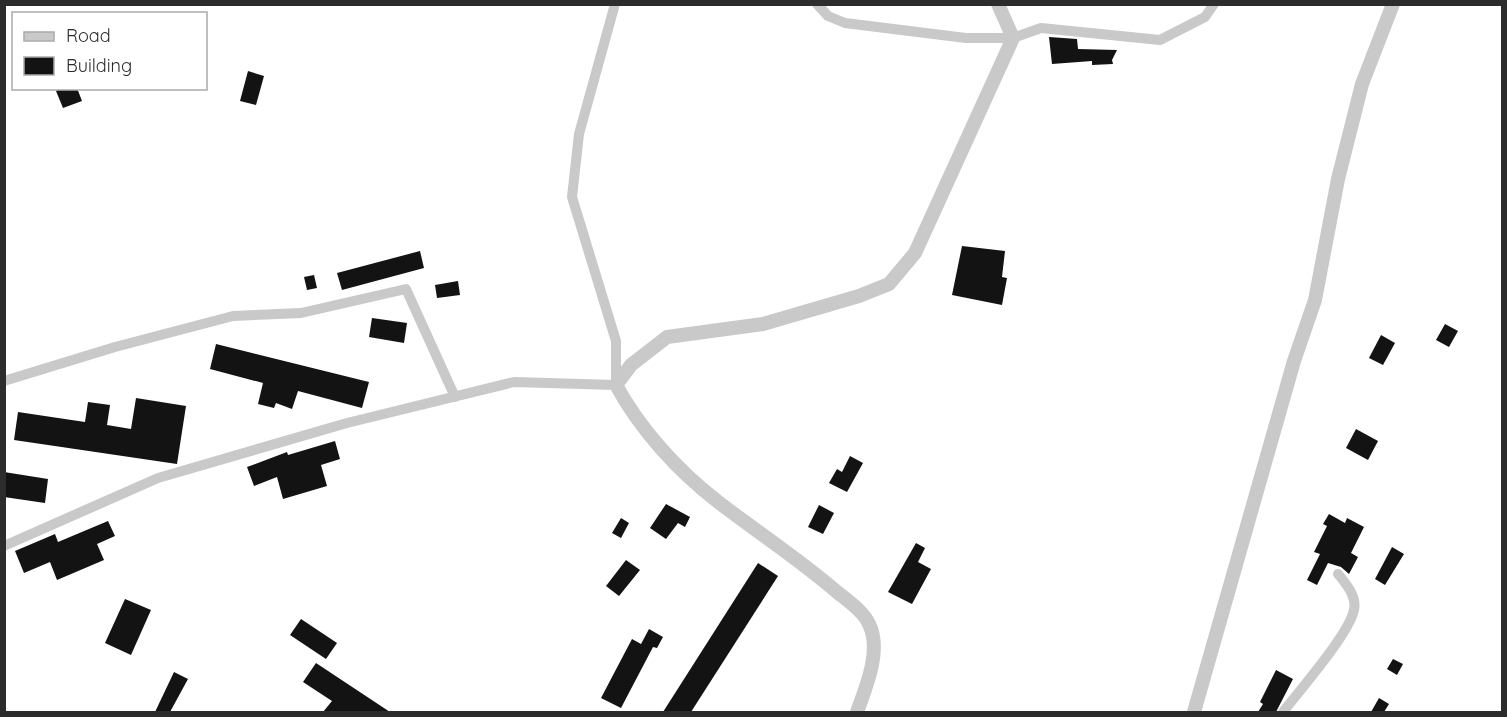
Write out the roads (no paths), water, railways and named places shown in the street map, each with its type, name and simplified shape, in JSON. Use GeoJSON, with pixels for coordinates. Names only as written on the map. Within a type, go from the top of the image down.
{"type":"FeatureCollection","features":[{"type":"Feature","properties":{"kind":"street"},"geometry":{"type":"LineString","coordinates":[[615,4],[579,134],[572,197],[616,341],[616,385],[635,415],[676,464],[716,501],[799,559],[857,609],[869,624],[873,651],[868,682],[857,712]]}},
{"type":"Feature","properties":{"kind":"street"},"geometry":{"type":"LineString","coordinates":[[817,4],[828,16],[845,23],[966,38],[1013,38],[1041,28],[1160,40],[1205,17],[1214,4]]}},
{"type":"Feature","properties":{"kind":"street"},"geometry":{"type":"LineString","coordinates":[[616,385],[631,364],[667,338],[763,324],[859,296],[889,284],[915,253],[1013,38],[998,4]]}},
{"type":"Feature","properties":{"kind":"street"},"geometry":{"type":"LineString","coordinates":[[1194,712],[1294,361],[1315,300],[1338,179],[1362,84],[1393,4]]}},
{"type":"Feature","properties":{"kind":"street"},"geometry":{"type":"LineString","coordinates":[[4,381],[115,346],[233,316],[302,313],[406,289],[454,397]]}},
{"type":"Feature","properties":{"kind":"street"},"geometry":{"type":"LineString","coordinates":[[4,546],[158,477],[347,423],[514,382],[616,385]]}},
{"type":"Feature","properties":{"kind":"street"},"geometry":{"type":"LineString","coordinates":[[1283,712],[1346,630],[1355,609],[1351,590],[1338,574]]}}]}
